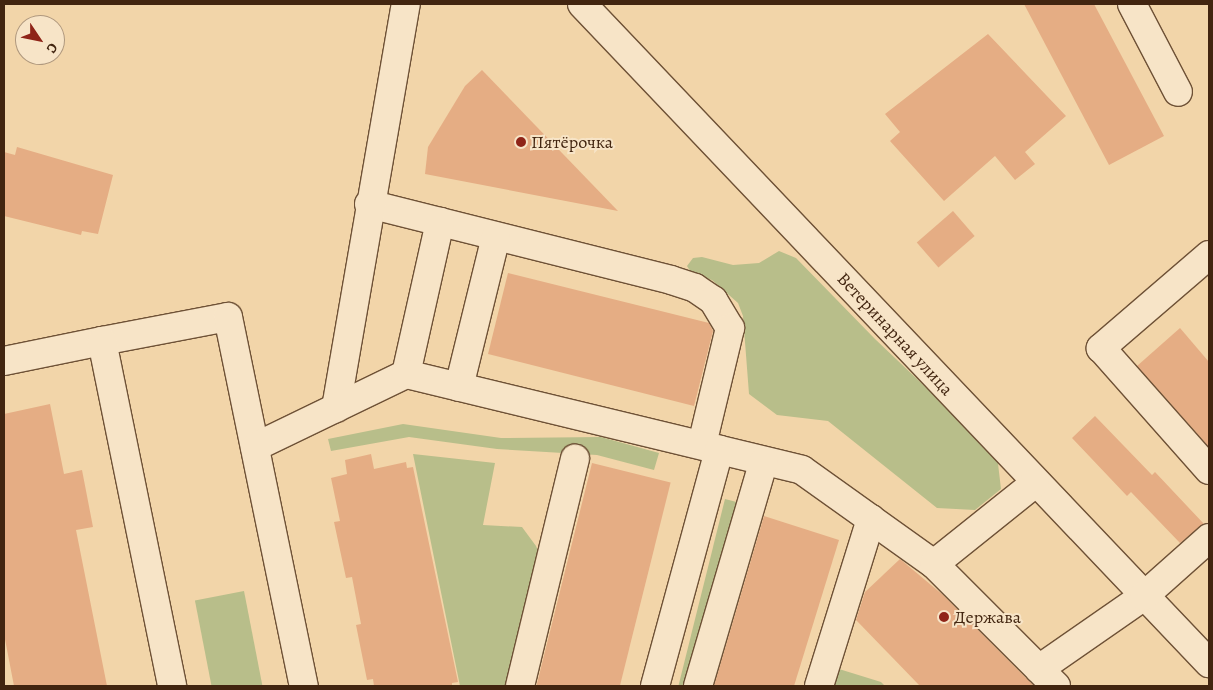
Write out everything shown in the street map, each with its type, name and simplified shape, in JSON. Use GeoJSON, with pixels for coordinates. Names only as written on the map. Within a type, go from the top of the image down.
{"type":"FeatureCollection","features":[{"type":"Feature","properties":{"kind":"street"},"geometry":{"type":"LineString","coordinates":[[336,408],[369,204],[406,4]]}},
{"type":"Feature","properties":{"kind":"street","name":"Ветеринарная улица"},"geometry":{"type":"LineString","coordinates":[[582,4],[1035,483],[1209,662]]}},
{"type":"Feature","properties":{"kind":"street"},"geometry":{"type":"LineString","coordinates":[[1132,4],[1178,92]]}},
{"type":"Feature","properties":{"kind":"street"},"geometry":{"type":"LineString","coordinates":[[369,204],[672,280],[695,288],[713,300],[730,328],[711,448],[655,686]]}},
{"type":"Feature","properties":{"kind":"street"},"geometry":{"type":"LineString","coordinates":[[406,374],[440,222]]}},
{"type":"Feature","properties":{"kind":"street"},"geometry":{"type":"LineString","coordinates":[[459,387],[496,236]]}},
{"type":"Feature","properties":{"kind":"street"},"geometry":{"type":"LineString","coordinates":[[1209,255],[1101,348],[1209,470]]}},
{"type":"Feature","properties":{"kind":"street"},"geometry":{"type":"LineString","coordinates":[[4,361],[228,317],[304,686]]}},
{"type":"Feature","properties":{"kind":"street"},"geometry":{"type":"LineString","coordinates":[[102,341],[172,686]]}},
{"type":"Feature","properties":{"kind":"street"},"geometry":{"type":"LineString","coordinates":[[255,447],[406,374],[802,470],[934,564],[1048,678],[1209,538]]}},
{"type":"Feature","properties":{"kind":"street"},"geometry":{"type":"LineString","coordinates":[[520,686],[575,459]]}},
{"type":"Feature","properties":{"kind":"street"},"geometry":{"type":"LineString","coordinates":[[698,686],[764,461]]}},
{"type":"Feature","properties":{"kind":"street"},"geometry":{"type":"LineString","coordinates":[[934,564],[1035,483]]}},
{"type":"Feature","properties":{"kind":"street"},"geometry":{"type":"LineString","coordinates":[[819,686],[871,519]]}},
{"type":"Feature","properties":{"kind":"green space"},"geometry":{"type":"Polygon","coordinates":[[[779,251],[796,258],[875,339],[997,455],[1001,489],[975,510],[937,508],[828,421],[777,415],[749,394],[743,316],[738,303],[712,280],[692,274],[687,266],[693,258],[702,257],[733,265],[759,263],[779,251]]]}},
{"type":"Feature","properties":{"kind":"green space"},"geometry":{"type":"Polygon","coordinates":[[[403,424],[501,438],[601,437],[659,453],[654,470],[597,455],[497,449],[409,437],[331,451],[328,439],[403,424]]]}},
{"type":"Feature","properties":{"kind":"green space"},"geometry":{"type":"Polygon","coordinates":[[[413,454],[495,463],[483,525],[522,527],[536,546],[540,555],[512,686],[460,686],[413,454]]]}},
{"type":"Feature","properties":{"kind":"green space"},"geometry":{"type":"Polygon","coordinates":[[[725,499],[737,502],[691,686],[678,686],[725,499]]]}},
{"type":"Feature","properties":{"kind":"green space"},"geometry":{"type":"Polygon","coordinates":[[[244,591],[262,686],[212,686],[195,601],[244,591]]]}},
{"type":"Feature","properties":{"kind":"green space"},"geometry":{"type":"Polygon","coordinates":[[[839,669],[881,682],[885,686],[834,686],[839,669]]]}},
{"type":"Feature","properties":{"kind":"building"},"geometry":{"type":"Polygon","coordinates":[[[1024,4],[1094,4],[1164,136],[1109,165],[1024,4]]]}},
{"type":"Feature","properties":{"kind":"building"},"geometry":{"type":"Polygon","coordinates":[[[988,34],[1066,116],[1025,152],[1035,164],[1015,180],[995,156],[944,201],[890,141],[900,132],[885,114],[988,34]]]}},
{"type":"Feature","properties":{"kind":"building"},"geometry":{"type":"Polygon","coordinates":[[[482,70],[618,211],[425,174],[428,147],[465,86],[482,70]]]}},
{"type":"Feature","properties":{"kind":"building"},"geometry":{"type":"Polygon","coordinates":[[[17,147],[113,175],[98,234],[82,231],[81,235],[4,216],[4,152],[15,155],[17,147]]]}},
{"type":"Feature","properties":{"kind":"building"},"geometry":{"type":"Polygon","coordinates":[[[953,211],[975,236],[938,267],[917,242],[953,211]]]}},
{"type":"Feature","properties":{"kind":"building"},"geometry":{"type":"Polygon","coordinates":[[[508,273],[709,323],[713,331],[694,406],[488,354],[508,273]]]}},
{"type":"Feature","properties":{"kind":"building"},"geometry":{"type":"Polygon","coordinates":[[[1180,328],[1209,362],[1209,447],[1137,366],[1180,328]]]}},
{"type":"Feature","properties":{"kind":"building"},"geometry":{"type":"Polygon","coordinates":[[[50,404],[64,474],[82,470],[93,527],[76,530],[107,686],[14,686],[4,634],[4,414],[50,404]]]}},
{"type":"Feature","properties":{"kind":"building"},"geometry":{"type":"Polygon","coordinates":[[[1095,416],[1152,475],[1155,472],[1204,524],[1180,543],[1131,492],[1127,496],[1072,438],[1095,416]]]}},
{"type":"Feature","properties":{"kind":"building"},"geometry":{"type":"Polygon","coordinates":[[[371,454],[374,469],[406,462],[407,468],[413,467],[458,682],[452,683],[452,686],[374,686],[373,679],[367,680],[356,625],[361,624],[352,577],[346,578],[334,522],[340,521],[331,478],[347,474],[345,460],[371,454]]]}},
{"type":"Feature","properties":{"kind":"building"},"geometry":{"type":"Polygon","coordinates":[[[592,463],[671,483],[620,686],[536,686],[592,463]]]}},
{"type":"Feature","properties":{"kind":"building"},"geometry":{"type":"Polygon","coordinates":[[[764,516],[839,540],[794,686],[714,686],[764,516]]]}},
{"type":"Feature","properties":{"kind":"building"},"geometry":{"type":"Polygon","coordinates":[[[900,559],[943,595],[1034,686],[920,686],[856,620],[865,592],[900,559]]]}},
{"type":"Feature","properties":{"kind":"place","name":"Пятёрочка"},"geometry":{"type":"Point","coordinates":[521,142]}},
{"type":"Feature","properties":{"kind":"place","name":"Держава"},"geometry":{"type":"Point","coordinates":[944,617]}}]}
